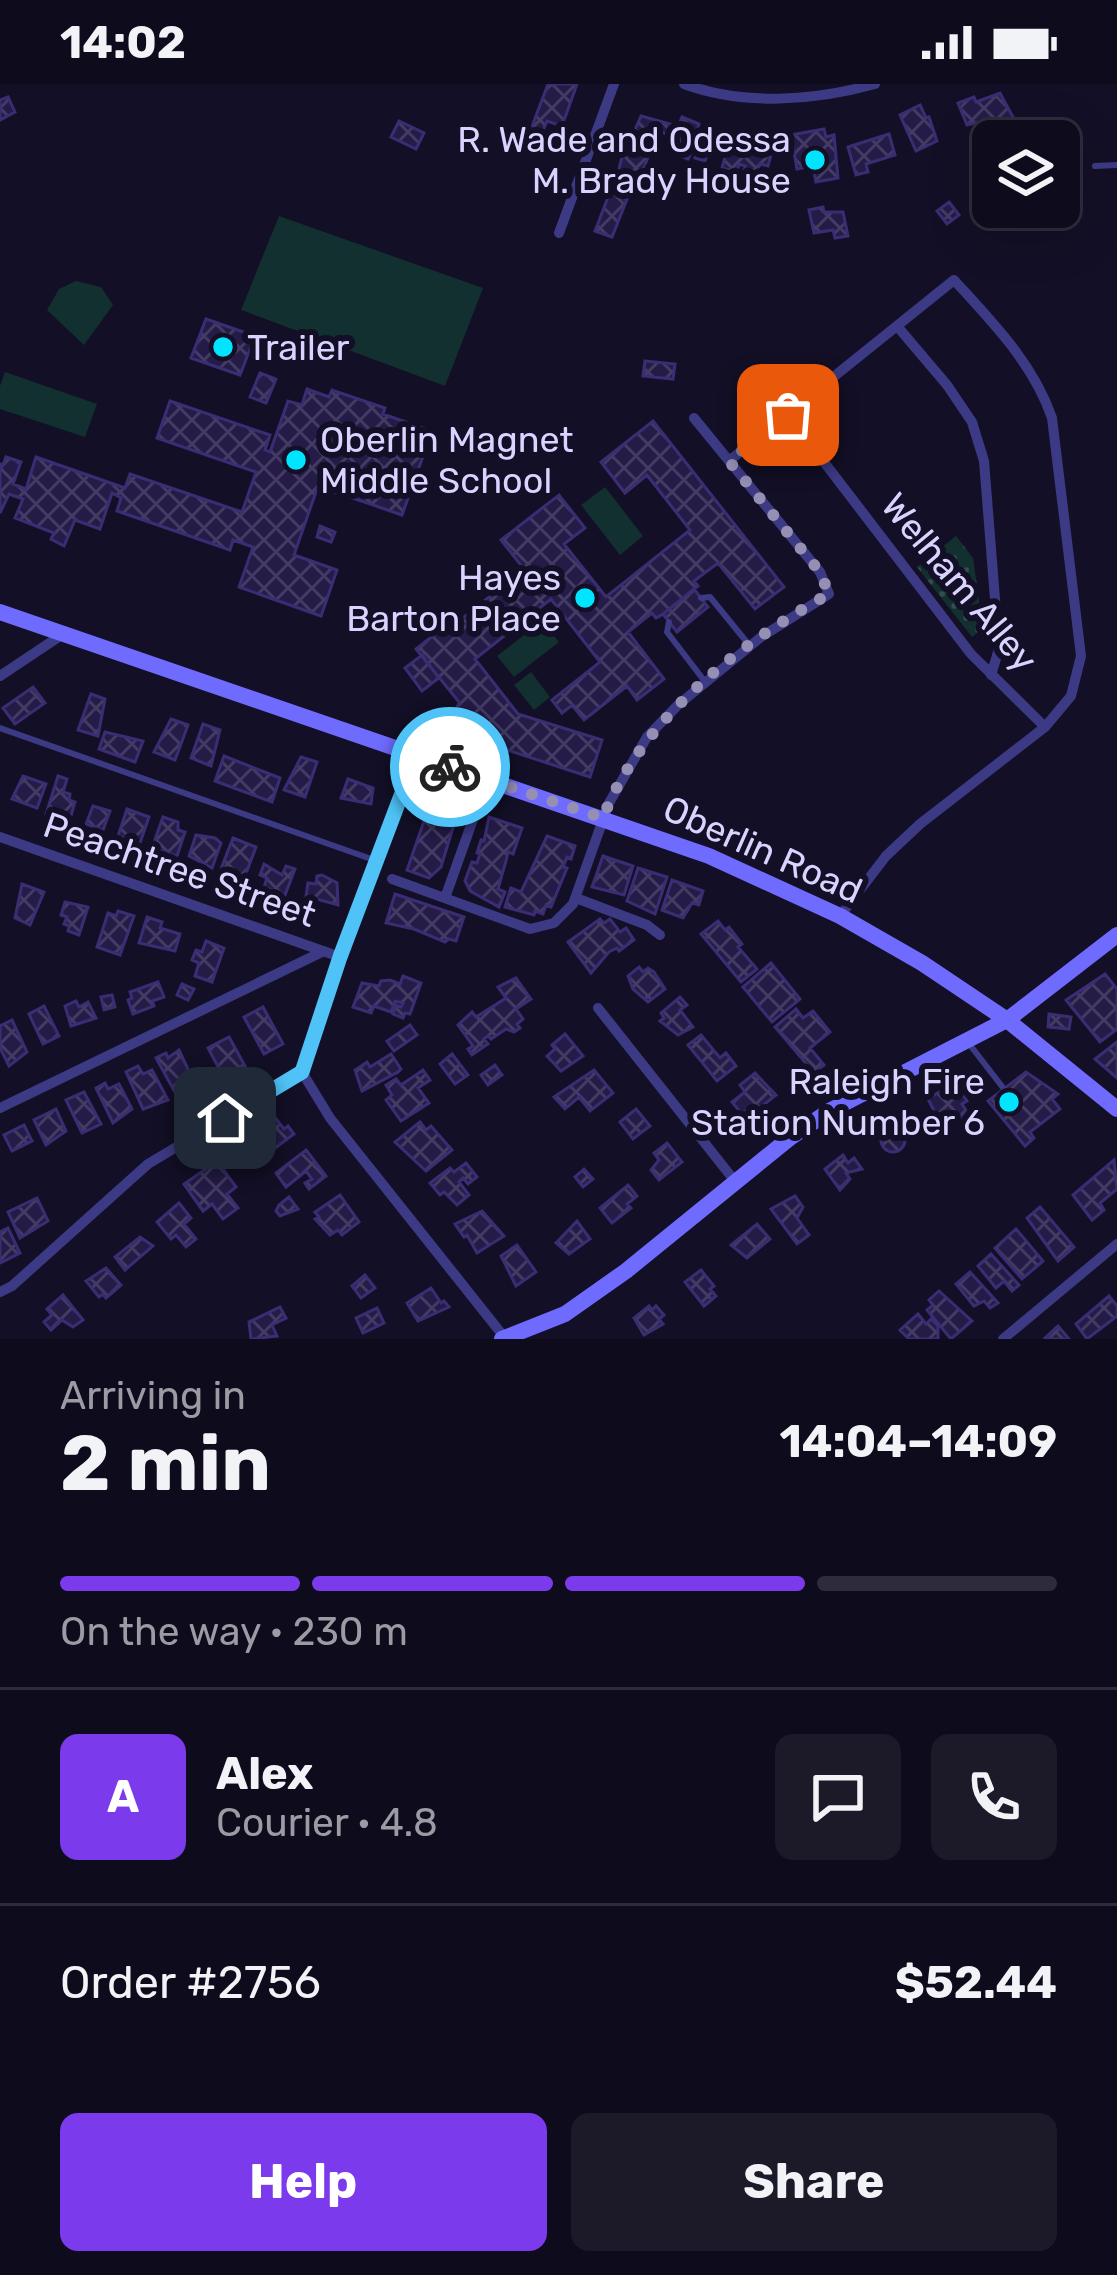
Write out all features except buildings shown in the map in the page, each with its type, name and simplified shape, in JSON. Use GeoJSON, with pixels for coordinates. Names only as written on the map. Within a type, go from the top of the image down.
{"type":"FeatureCollection","features":[{"type":"Feature","properties":{"kind":"main road","name":"Oberlin Road"},"geometry":{"type":"LineString","coordinates":[[0,612],[710,856],[840,916],[922,963],[1007,1020],[1117,1109]]}},
{"type":"Feature","properties":{"kind":"main road"},"geometry":{"type":"LineString","coordinates":[[503,1338],[565,1313],[626,1271],[734,1180],[831,1110],[1007,1020],[1117,935]]}},
{"type":"Feature","properties":{"kind":"street"},"geometry":{"type":"LineString","coordinates":[[559,233],[614,84]]}},
{"type":"Feature","properties":{"kind":"street"},"geometry":{"type":"LineString","coordinates":[[684,84],[769,99],[875,84]]}},
{"type":"Feature","properties":{"kind":"street"},"geometry":{"type":"LineString","coordinates":[[729,461],[954,280],[1024,360],[1052,418],[1081,656],[1071,696],[1045,727],[886,856],[840,916]]}},
{"type":"Feature","properties":{"kind":"street"},"geometry":{"type":"LineString","coordinates":[[897,326],[972,422],[984,461],[999,649],[991,675]]}},
{"type":"Feature","properties":{"kind":"street","name":"Welham Alley"},"geometry":{"type":"LineString","coordinates":[[788,415],[991,675],[1045,727]]}},
{"type":"Feature","properties":{"kind":"street"},"geometry":{"type":"LineString","coordinates":[[392,879],[530,929],[554,923],[576,898],[603,818],[647,737],[750,646],[829,594],[820,572],[694,418]]}},
{"type":"Feature","properties":{"kind":"street"},"geometry":{"type":"LineString","coordinates":[[0,676],[63,634]]}},
{"type":"Feature","properties":{"kind":"street"},"geometry":{"type":"LineString","coordinates":[[0,1292],[148,1164],[302,1072],[416,756]]}},
{"type":"Feature","properties":{"kind":"street"},"geometry":{"type":"LineString","coordinates":[[445,898],[476,812]]}},
{"type":"Feature","properties":{"kind":"street","name":"Peachtree Street"},"geometry":{"type":"LineString","coordinates":[[0,837],[340,957]]}},
{"type":"Feature","properties":{"kind":"street"},"geometry":{"type":"LineString","coordinates":[[576,898],[647,925],[660,935]]}},
{"type":"Feature","properties":{"kind":"street"},"geometry":{"type":"LineString","coordinates":[[0,1108],[324,952]]}},
{"type":"Feature","properties":{"kind":"street"},"geometry":{"type":"LineString","coordinates":[[598,1008],[734,1180]]}},
{"type":"Feature","properties":{"kind":"street"},"geometry":{"type":"LineString","coordinates":[[302,1072],[330,1118],[503,1338]]}},
{"type":"Feature","properties":{"kind":"street"},"geometry":{"type":"LineString","coordinates":[[1003,1339],[1117,1244]]}},
{"type":"Feature","properties":{"kind":"lane"},"geometry":{"type":"LineString","coordinates":[[1095,166],[1117,165]]}},
{"type":"Feature","properties":{"kind":"lane"},"geometry":{"type":"LineString","coordinates":[[701,598],[710,597],[750,646]]}},
{"type":"Feature","properties":{"kind":"lane"},"geometry":{"type":"LineString","coordinates":[[669,622],[667,632],[706,682]]}},
{"type":"Feature","properties":{"kind":"lane"},"geometry":{"type":"LineString","coordinates":[[0,728],[376,860]]}},
{"type":"Feature","properties":{"kind":"lane"},"geometry":{"type":"LineString","coordinates":[[968,1042],[1004,1089]]}},
{"type":"Feature","properties":{"kind":"green space"},"geometry":{"type":"Polygon","coordinates":[[[279,216],[483,288],[445,386],[241,310],[279,216]]]}},
{"type":"Feature","properties":{"kind":"green space"},"geometry":{"type":"Polygon","coordinates":[[[76,281],[101,287],[113,305],[84,345],[47,310],[59,289],[76,281]]]}},
{"type":"Feature","properties":{"kind":"green space"},"geometry":{"type":"Polygon","coordinates":[[[5,372],[97,404],[85,437],[0,409],[5,372]]]}},
{"type":"Feature","properties":{"kind":"green space"},"geometry":{"type":"Polygon","coordinates":[[[605,487],[643,536],[620,555],[581,505],[605,487]]]}},
{"type":"Feature","properties":{"kind":"green space"},"geometry":{"type":"Polygon","coordinates":[[[956,536],[973,558],[983,628],[972,637],[917,567],[956,536]]]}},
{"type":"Feature","properties":{"kind":"green space"},"geometry":{"type":"Polygon","coordinates":[[[542,621],[559,642],[514,677],[497,656],[542,621]]]}},
{"type":"Feature","properties":{"kind":"green space"},"geometry":{"type":"Polygon","coordinates":[[[531,672],[550,697],[534,710],[514,685],[531,672]]]}},
{"type":"Feature","properties":{"kind":"way so far"},"geometry":{"type":"LineString","coordinates":[[450,767],[603,818],[634,756],[678,705],[760,637],[829,594],[820,572],[729,461],[788,415]]}},
{"type":"Feature","properties":{"kind":"place","name":"R. Wade and Odessa M. Brady House"},"geometry":{"type":"Point","coordinates":[815,160]}},
{"type":"Feature","properties":{"kind":"place","name":"Trailer"},"geometry":{"type":"Point","coordinates":[223,347]}},
{"type":"Feature","properties":{"kind":"place","name":"Oberlin Magnet Middle School"},"geometry":{"type":"Point","coordinates":[296,460]}},
{"type":"Feature","properties":{"kind":"place","name":"Hayes Barton Place"},"geometry":{"type":"Point","coordinates":[585,598]}},
{"type":"Feature","properties":{"kind":"place","name":"Raleigh Fire Station Number 6"},"geometry":{"type":"Point","coordinates":[1009,1102]}},
{"type":"Feature","properties":{"kind":"route"},"geometry":{"type":"LineString","coordinates":[[225,1118],[302,1072],[416,756],[450,767]]}}]}
